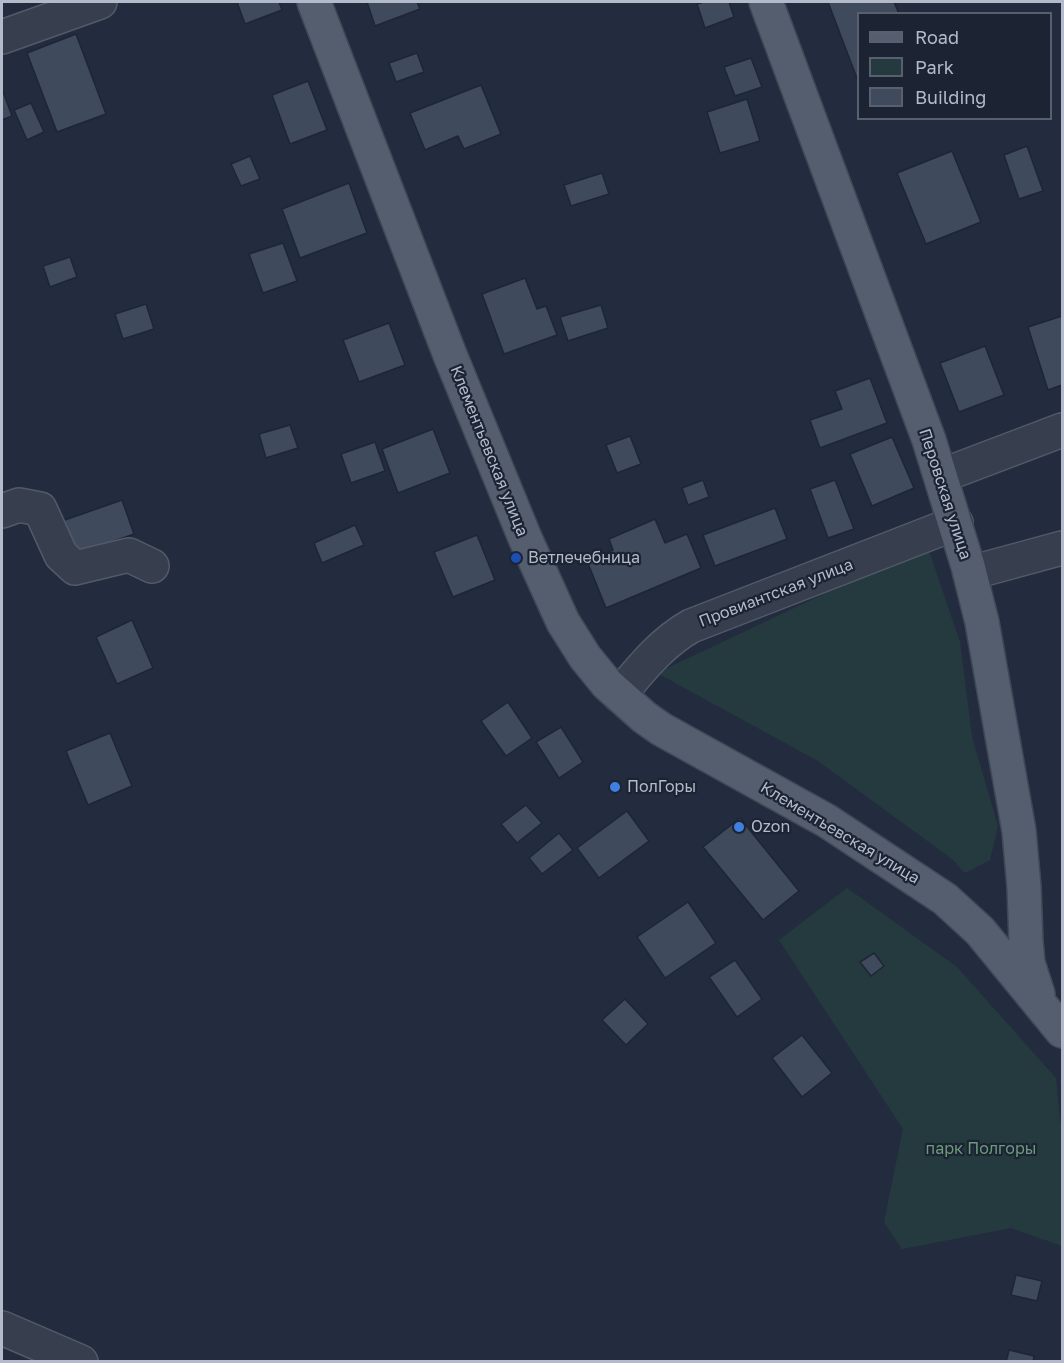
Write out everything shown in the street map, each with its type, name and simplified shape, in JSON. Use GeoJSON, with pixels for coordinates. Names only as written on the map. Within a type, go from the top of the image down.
{"type":"FeatureCollection","features":[{"type":"Feature","properties":{"kind":"main road","name":"Клементьевская улица"},"geometry":{"type":"LineString","coordinates":[[314,2],[450,355],[525,538],[573,641],[596,672],[644,717],[670,734],[827,821],[945,899],[980,931],[1053,1019]]}},
{"type":"Feature","properties":{"kind":"main road","name":"Перовская улица"},"geometry":{"type":"LineString","coordinates":[[766,2],[941,476],[956,523],[982,622],[1022,852],[1028,963],[1033,983],[1053,1019]]}},
{"type":"Feature","properties":{"kind":"street"},"geometry":{"type":"LineString","coordinates":[[2,37],[100,2]]}},
{"type":"Feature","properties":{"kind":"street"},"geometry":{"type":"LineString","coordinates":[[941,476],[1062,430]]}},
{"type":"Feature","properties":{"kind":"street"},"geometry":{"type":"LineString","coordinates":[[2,511],[19,505],[40,509],[61,555],[75,568],[129,555],[152,566]]}},
{"type":"Feature","properties":{"kind":"street","name":"Провиантская улица"},"geometry":{"type":"LineString","coordinates":[[618,695],[653,654],[675,635],[691,626],[956,523]]}},
{"type":"Feature","properties":{"kind":"street"},"geometry":{"type":"LineString","coordinates":[[970,573],[1062,548]]}},
{"type":"Feature","properties":{"kind":"street"},"geometry":{"type":"LineString","coordinates":[[2,1328],[81,1362]]}},
{"type":"Feature","properties":{"kind":"green space"},"geometry":{"type":"Polygon","coordinates":[[[927,545],[960,642],[972,737],[998,826],[990,860],[965,873],[952,859],[818,761],[657,673],[927,545]]]}},
{"type":"Feature","properties":{"kind":"green space","name":"парк Полгоры"},"geometry":{"type":"Polygon","coordinates":[[[847,888],[957,967],[1056,1078],[1062,1124],[1062,1246],[1011,1228],[902,1249],[884,1222],[903,1129],[779,940],[847,888]]]}},
{"type":"Feature","properties":{"kind":"building"},"geometry":{"type":"Polygon","coordinates":[[[237,2],[279,2],[282,10],[245,24],[237,2]]]}},
{"type":"Feature","properties":{"kind":"building"},"geometry":{"type":"Polygon","coordinates":[[[367,2],[417,2],[420,9],[375,26],[367,2]]]}},
{"type":"Feature","properties":{"kind":"building"},"geometry":{"type":"Polygon","coordinates":[[[729,2],[734,17],[705,28],[697,4],[729,2]]]}},
{"type":"Feature","properties":{"kind":"building"},"geometry":{"type":"Polygon","coordinates":[[[828,2],[894,2],[898,12],[857,12],[857,78],[828,2]]]}},
{"type":"Feature","properties":{"kind":"building"},"geometry":{"type":"Polygon","coordinates":[[[76,34],[106,114],[57,132],[27,53],[76,34]]]}},
{"type":"Feature","properties":{"kind":"building"},"geometry":{"type":"Polygon","coordinates":[[[417,53],[424,72],[396,82],[389,63],[417,53]]]}},
{"type":"Feature","properties":{"kind":"building"},"geometry":{"type":"Polygon","coordinates":[[[751,58],[762,87],[735,96],[724,67],[751,58]]]}},
{"type":"Feature","properties":{"kind":"building"},"geometry":{"type":"Polygon","coordinates":[[[308,81],[327,130],[290,144],[272,95],[308,81]]]}},
{"type":"Feature","properties":{"kind":"building"},"geometry":{"type":"Polygon","coordinates":[[[481,85],[501,134],[464,149],[458,136],[425,150],[410,113],[481,85]]]}},
{"type":"Feature","properties":{"kind":"building"},"geometry":{"type":"Polygon","coordinates":[[[2,89],[12,116],[2,120],[2,89]]]}},
{"type":"Feature","properties":{"kind":"building"},"geometry":{"type":"Polygon","coordinates":[[[747,99],[760,141],[720,153],[707,112],[747,99]]]}},
{"type":"Feature","properties":{"kind":"building"},"geometry":{"type":"Polygon","coordinates":[[[31,103],[44,132],[27,140],[14,110],[31,103]]]}},
{"type":"Feature","properties":{"kind":"building"},"geometry":{"type":"Polygon","coordinates":[[[1027,146],[1043,191],[1019,199],[1004,155],[1027,146]]]}},
{"type":"Feature","properties":{"kind":"building"},"geometry":{"type":"Polygon","coordinates":[[[952,151],[981,222],[926,244],[897,173],[952,151]]]}},
{"type":"Feature","properties":{"kind":"building"},"geometry":{"type":"Polygon","coordinates":[[[250,156],[260,179],[241,186],[231,164],[250,156]]]}},
{"type":"Feature","properties":{"kind":"building"},"geometry":{"type":"Polygon","coordinates":[[[602,173],[609,194],[571,206],[564,185],[602,173]]]}},
{"type":"Feature","properties":{"kind":"building"},"geometry":{"type":"Polygon","coordinates":[[[349,183],[367,233],[300,258],[282,209],[349,183]]]}},
{"type":"Feature","properties":{"kind":"building"},"geometry":{"type":"Polygon","coordinates":[[[283,243],[297,281],[263,293],[249,254],[283,243]]]}},
{"type":"Feature","properties":{"kind":"building"},"geometry":{"type":"Polygon","coordinates":[[[70,257],[77,277],[50,287],[43,266],[70,257]]]}},
{"type":"Feature","properties":{"kind":"building"},"geometry":{"type":"Polygon","coordinates":[[[525,278],[537,309],[546,306],[557,335],[504,354],[482,294],[525,278]]]}},
{"type":"Feature","properties":{"kind":"building"},"geometry":{"type":"Polygon","coordinates":[[[146,304],[154,329],[123,339],[115,314],[146,304]]]}},
{"type":"Feature","properties":{"kind":"building"},"geometry":{"type":"Polygon","coordinates":[[[601,305],[608,328],[568,341],[560,317],[601,305]]]}},
{"type":"Feature","properties":{"kind":"building"},"geometry":{"type":"Polygon","coordinates":[[[1062,316],[1062,385],[1048,390],[1028,327],[1062,316]]]}},
{"type":"Feature","properties":{"kind":"building"},"geometry":{"type":"Polygon","coordinates":[[[389,323],[405,365],[359,382],[343,340],[389,323]]]}},
{"type":"Feature","properties":{"kind":"building"},"geometry":{"type":"Polygon","coordinates":[[[985,346],[1004,395],[959,412],[940,363],[985,346]]]}},
{"type":"Feature","properties":{"kind":"building"},"geometry":{"type":"Polygon","coordinates":[[[870,378],[887,423],[820,448],[810,420],[842,409],[835,391],[870,378]]]}},
{"type":"Feature","properties":{"kind":"building"},"geometry":{"type":"Polygon","coordinates":[[[290,425],[298,448],[266,458],[259,434],[290,425]]]}},
{"type":"Feature","properties":{"kind":"building"},"geometry":{"type":"Polygon","coordinates":[[[433,429],[450,473],[398,493],[382,449],[433,429]]]}},
{"type":"Feature","properties":{"kind":"building"},"geometry":{"type":"Polygon","coordinates":[[[630,436],[641,464],[617,473],[606,445],[630,436]]]}},
{"type":"Feature","properties":{"kind":"building"},"geometry":{"type":"Polygon","coordinates":[[[892,437],[914,488],[872,506],[850,454],[892,437]]]}},
{"type":"Feature","properties":{"kind":"building"},"geometry":{"type":"Polygon","coordinates":[[[375,442],[385,471],[351,483],[341,454],[375,442]]]}},
{"type":"Feature","properties":{"kind":"building"},"geometry":{"type":"Polygon","coordinates":[[[703,480],[709,497],[688,505],[682,488],[703,480]]]}},
{"type":"Feature","properties":{"kind":"building"},"geometry":{"type":"Polygon","coordinates":[[[835,480],[854,529],[828,538],[810,489],[835,480]]]}},
{"type":"Feature","properties":{"kind":"building"},"geometry":{"type":"Polygon","coordinates":[[[122,500],[134,534],[74,555],[62,521],[122,500]]]}},
{"type":"Feature","properties":{"kind":"building"},"geometry":{"type":"Polygon","coordinates":[[[775,508],[787,539],[715,566],[703,535],[775,508]]]}},
{"type":"Feature","properties":{"kind":"building"},"geometry":{"type":"Polygon","coordinates":[[[655,519],[665,543],[687,534],[701,568],[606,608],[587,561],[613,550],[609,539],[655,519]]]}},
{"type":"Feature","properties":{"kind":"building"},"geometry":{"type":"Polygon","coordinates":[[[355,525],[364,545],[322,563],[314,543],[355,525]]]}},
{"type":"Feature","properties":{"kind":"building"},"geometry":{"type":"Polygon","coordinates":[[[477,535],[495,580],[453,597],[434,552],[477,535]]]}},
{"type":"Feature","properties":{"kind":"building"},"geometry":{"type":"Polygon","coordinates":[[[132,620],[153,668],[117,684],[96,637],[132,620]]]}},
{"type":"Feature","properties":{"kind":"building"},"geometry":{"type":"Polygon","coordinates":[[[508,702],[532,738],[506,756],[481,721],[508,702]]]}},
{"type":"Feature","properties":{"kind":"building"},"geometry":{"type":"Polygon","coordinates":[[[561,727],[583,762],[559,778],[536,742],[561,727]]]}},
{"type":"Feature","properties":{"kind":"building"},"geometry":{"type":"Polygon","coordinates":[[[110,733],[132,786],[88,805],[66,751],[110,733]]]}},
{"type":"Feature","properties":{"kind":"building"},"geometry":{"type":"Polygon","coordinates":[[[526,805],[542,823],[517,843],[501,824],[526,805]]]}},
{"type":"Feature","properties":{"kind":"building"},"geometry":{"type":"Polygon","coordinates":[[[627,811],[649,841],[599,878],[577,848],[627,811]]]}},
{"type":"Feature","properties":{"kind":"building"},"geometry":{"type":"Polygon","coordinates":[[[740,818],[799,891],[763,920],[703,847],[740,818]]]}},
{"type":"Feature","properties":{"kind":"building"},"geometry":{"type":"Polygon","coordinates":[[[559,833],[573,850],[542,874],[529,858],[559,833]]]}},
{"type":"Feature","properties":{"kind":"building"},"geometry":{"type":"Polygon","coordinates":[[[688,902],[716,943],[665,978],[637,937],[688,902]]]}},
{"type":"Feature","properties":{"kind":"building"},"geometry":{"type":"Polygon","coordinates":[[[874,953],[884,966],[871,976],[860,962],[874,953]]]}},
{"type":"Feature","properties":{"kind":"building"},"geometry":{"type":"Polygon","coordinates":[[[735,960],[762,999],[737,1017],[709,977],[735,960]]]}},
{"type":"Feature","properties":{"kind":"building"},"geometry":{"type":"Polygon","coordinates":[[[625,999],[648,1024],[626,1045],[602,1020],[625,999]]]}},
{"type":"Feature","properties":{"kind":"building"},"geometry":{"type":"Polygon","coordinates":[[[802,1035],[832,1073],[802,1097],[772,1058],[802,1035]]]}},
{"type":"Feature","properties":{"kind":"building"},"geometry":{"type":"Polygon","coordinates":[[[1016,1275],[1042,1281],[1037,1301],[1011,1295],[1016,1275]]]}},
{"type":"Feature","properties":{"kind":"building"},"geometry":{"type":"Polygon","coordinates":[[[1009,1350],[1034,1356],[1033,1362],[1006,1362],[1009,1350]]]}},
{"type":"Feature","properties":{"kind":"place","name":"Ветлечебница"},"geometry":{"type":"Point","coordinates":[516,558]}},
{"type":"Feature","properties":{"kind":"place","name":"ПолГоры"},"geometry":{"type":"Point","coordinates":[615,787]}},
{"type":"Feature","properties":{"kind":"place","name":"Ozon"},"geometry":{"type":"Point","coordinates":[739,827]}}]}
